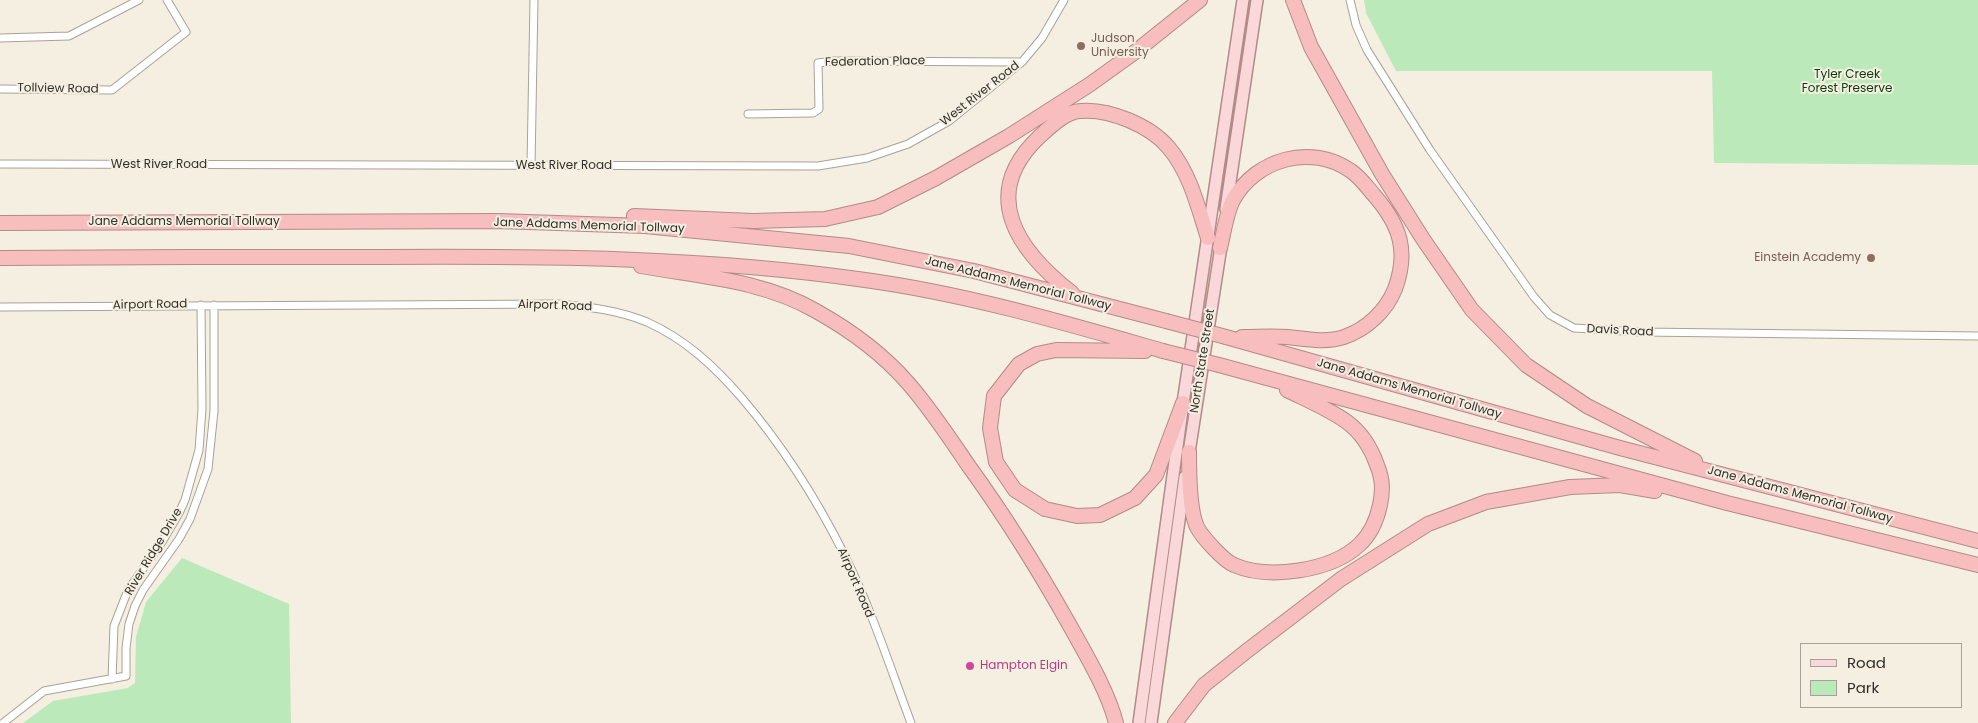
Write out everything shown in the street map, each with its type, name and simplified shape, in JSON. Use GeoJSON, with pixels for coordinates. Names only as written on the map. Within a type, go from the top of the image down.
{"type":"FeatureCollection","features":[{"type":"Feature","properties":{"kind":"highway"},"geometry":{"type":"LineString","coordinates":[[498,221],[581,215],[752,221],[825,219],[878,207],[936,178],[1009,136],[1089,85],[1200,0]]}},
{"type":"Feature","properties":{"kind":"highway"},"geometry":{"type":"LineString","coordinates":[[1293,0],[1311,47],[1382,174],[1422,239],[1472,310],[1526,364],[1587,406],[1721,474]]}},
{"type":"Feature","properties":{"kind":"highway"},"geometry":{"type":"LineString","coordinates":[[1077,297],[1052,277],[1029,253],[1015,228],[1009,200],[1010,182],[1020,158],[1048,128],[1071,113],[1080,111],[1092,112],[1125,119],[1144,127],[1159,138],[1172,152],[1187,177],[1208,238]]}},
{"type":"Feature","properties":{"kind":"highway"},"geometry":{"type":"LineString","coordinates":[[1220,248],[1230,209],[1243,185],[1261,170],[1274,163],[1284,159],[1304,157],[1330,161],[1345,167],[1360,179],[1393,219],[1402,253],[1398,279],[1390,299],[1375,319],[1357,331],[1334,339],[1266,336],[1226,337]]}},
{"type":"Feature","properties":{"kind":"highway","name":"Jane Addams Memorial Tollway"},"geometry":{"type":"LineString","coordinates":[[0,222],[498,221],[645,226],[849,246],[974,271],[1077,297],[1620,448],[1978,541]]}},
{"type":"Feature","properties":{"kind":"highway","name":"Jane Addams Memorial Tollway"},"geometry":{"type":"LineString","coordinates":[[0,258],[504,256],[609,258],[723,264],[867,280],[995,304],[1727,503],[1978,566]]}},
{"type":"Feature","properties":{"kind":"highway"},"geometry":{"type":"LineString","coordinates":[[609,258],[635,265],[740,282],[765,288],[815,310],[868,344],[907,382],[941,424],[1042,575],[1083,649],[1113,711],[1116,723]]}},
{"type":"Feature","properties":{"kind":"highway"},"geometry":{"type":"LineString","coordinates":[[1163,351],[1056,350],[1037,354],[1019,364],[994,396],[990,428],[996,462],[1015,490],[1045,509],[1077,516],[1100,515],[1135,498],[1156,475],[1183,403]]}},
{"type":"Feature","properties":{"kind":"highway"},"geometry":{"type":"LineString","coordinates":[[1189,452],[1189,488],[1196,527],[1210,544],[1232,565],[1260,572],[1293,570],[1323,565],[1348,554],[1361,544],[1377,519],[1383,478],[1369,445],[1348,423],[1262,377]]}},
{"type":"Feature","properties":{"kind":"highway"},"geometry":{"type":"LineString","coordinates":[[1175,723],[1204,685],[1248,650],[1341,579],[1428,524],[1486,502],[1570,487],[1620,485],[1727,503]]}},
{"type":"Feature","properties":{"kind":"highway"},"geometry":{"type":"LineString","coordinates":[[1959,536],[1978,537]]}},
{"type":"Feature","properties":{"kind":"highway"},"geometry":{"type":"LineString","coordinates":[[1923,552],[1978,570]]}},
{"type":"Feature","properties":{"kind":"main road","name":"North State Street"},"geometry":{"type":"LineString","coordinates":[[1140,723],[1183,403],[1243,0]]}},
{"type":"Feature","properties":{"kind":"main road","name":"North State Street"},"geometry":{"type":"LineString","coordinates":[[1151,723],[1189,452],[1257,0]]}},
{"type":"Feature","properties":{"kind":"street"},"geometry":{"type":"LineString","coordinates":[[0,38],[69,36],[138,0]]}},
{"type":"Feature","properties":{"kind":"street","name":"Tollview Road"},"geometry":{"type":"LineString","coordinates":[[0,89],[112,90],[186,32],[167,0]]}},
{"type":"Feature","properties":{"kind":"street"},"geometry":{"type":"LineString","coordinates":[[531,166],[534,0]]}},
{"type":"Feature","properties":{"kind":"street","name":"West River Road"},"geometry":{"type":"LineString","coordinates":[[0,164],[818,166],[866,158],[908,144],[948,121],[1022,62],[1047,31],[1064,0]]}},
{"type":"Feature","properties":{"kind":"street","name":"Davis Road"},"geometry":{"type":"LineString","coordinates":[[1350,0],[1360,37],[1430,150],[1534,297],[1550,315],[1574,328],[1640,332],[1978,336]]}},
{"type":"Feature","properties":{"kind":"street","name":"Federation Place"},"geometry":{"type":"LineString","coordinates":[[748,114],[813,113],[819,109],[818,63],[834,61],[1022,62]]}},
{"type":"Feature","properties":{"kind":"street","name":"Airport Road"},"geometry":{"type":"LineString","coordinates":[[0,307],[559,304],[600,308],[647,323],[694,350],[717,371],[758,416],[791,462],[816,501],[845,556],[911,723]]}},
{"type":"Feature","properties":{"kind":"street","name":"River Ridge Drive"},"geometry":{"type":"LineString","coordinates":[[202,305],[202,409],[199,450],[183,504],[162,542],[128,590],[114,626],[112,679],[126,676],[126,648],[129,624],[134,606],[178,539],[194,508],[208,470],[214,411],[214,305]]}},
{"type":"Feature","properties":{"kind":"street"},"geometry":{"type":"LineString","coordinates":[[183,504],[194,508]]}},
{"type":"Feature","properties":{"kind":"street"},"geometry":{"type":"LineString","coordinates":[[3,723],[44,691],[112,679]]}},
{"type":"Feature","properties":{"kind":"green space","name":"Tyler Creek Forest Preserve"},"geometry":{"type":"Polygon","coordinates":[[[1364,0],[1978,0],[1978,165],[1714,163],[1712,71],[1396,71],[1366,13],[1364,0]]]}},
{"type":"Feature","properties":{"kind":"green space"},"geometry":{"type":"Polygon","coordinates":[[[182,558],[289,604],[291,723],[23,723],[53,701],[128,688],[135,683],[136,637],[146,602],[182,558]]]}},
{"type":"Feature","properties":{"kind":"place","name":"Judson University"},"geometry":{"type":"Point","coordinates":[1081,46]}},
{"type":"Feature","properties":{"kind":"place","name":"Einstein Academy"},"geometry":{"type":"Point","coordinates":[1871,258]}},
{"type":"Feature","properties":{"kind":"place","name":"Hampton Elgin"},"geometry":{"type":"Point","coordinates":[970,666]}}]}
